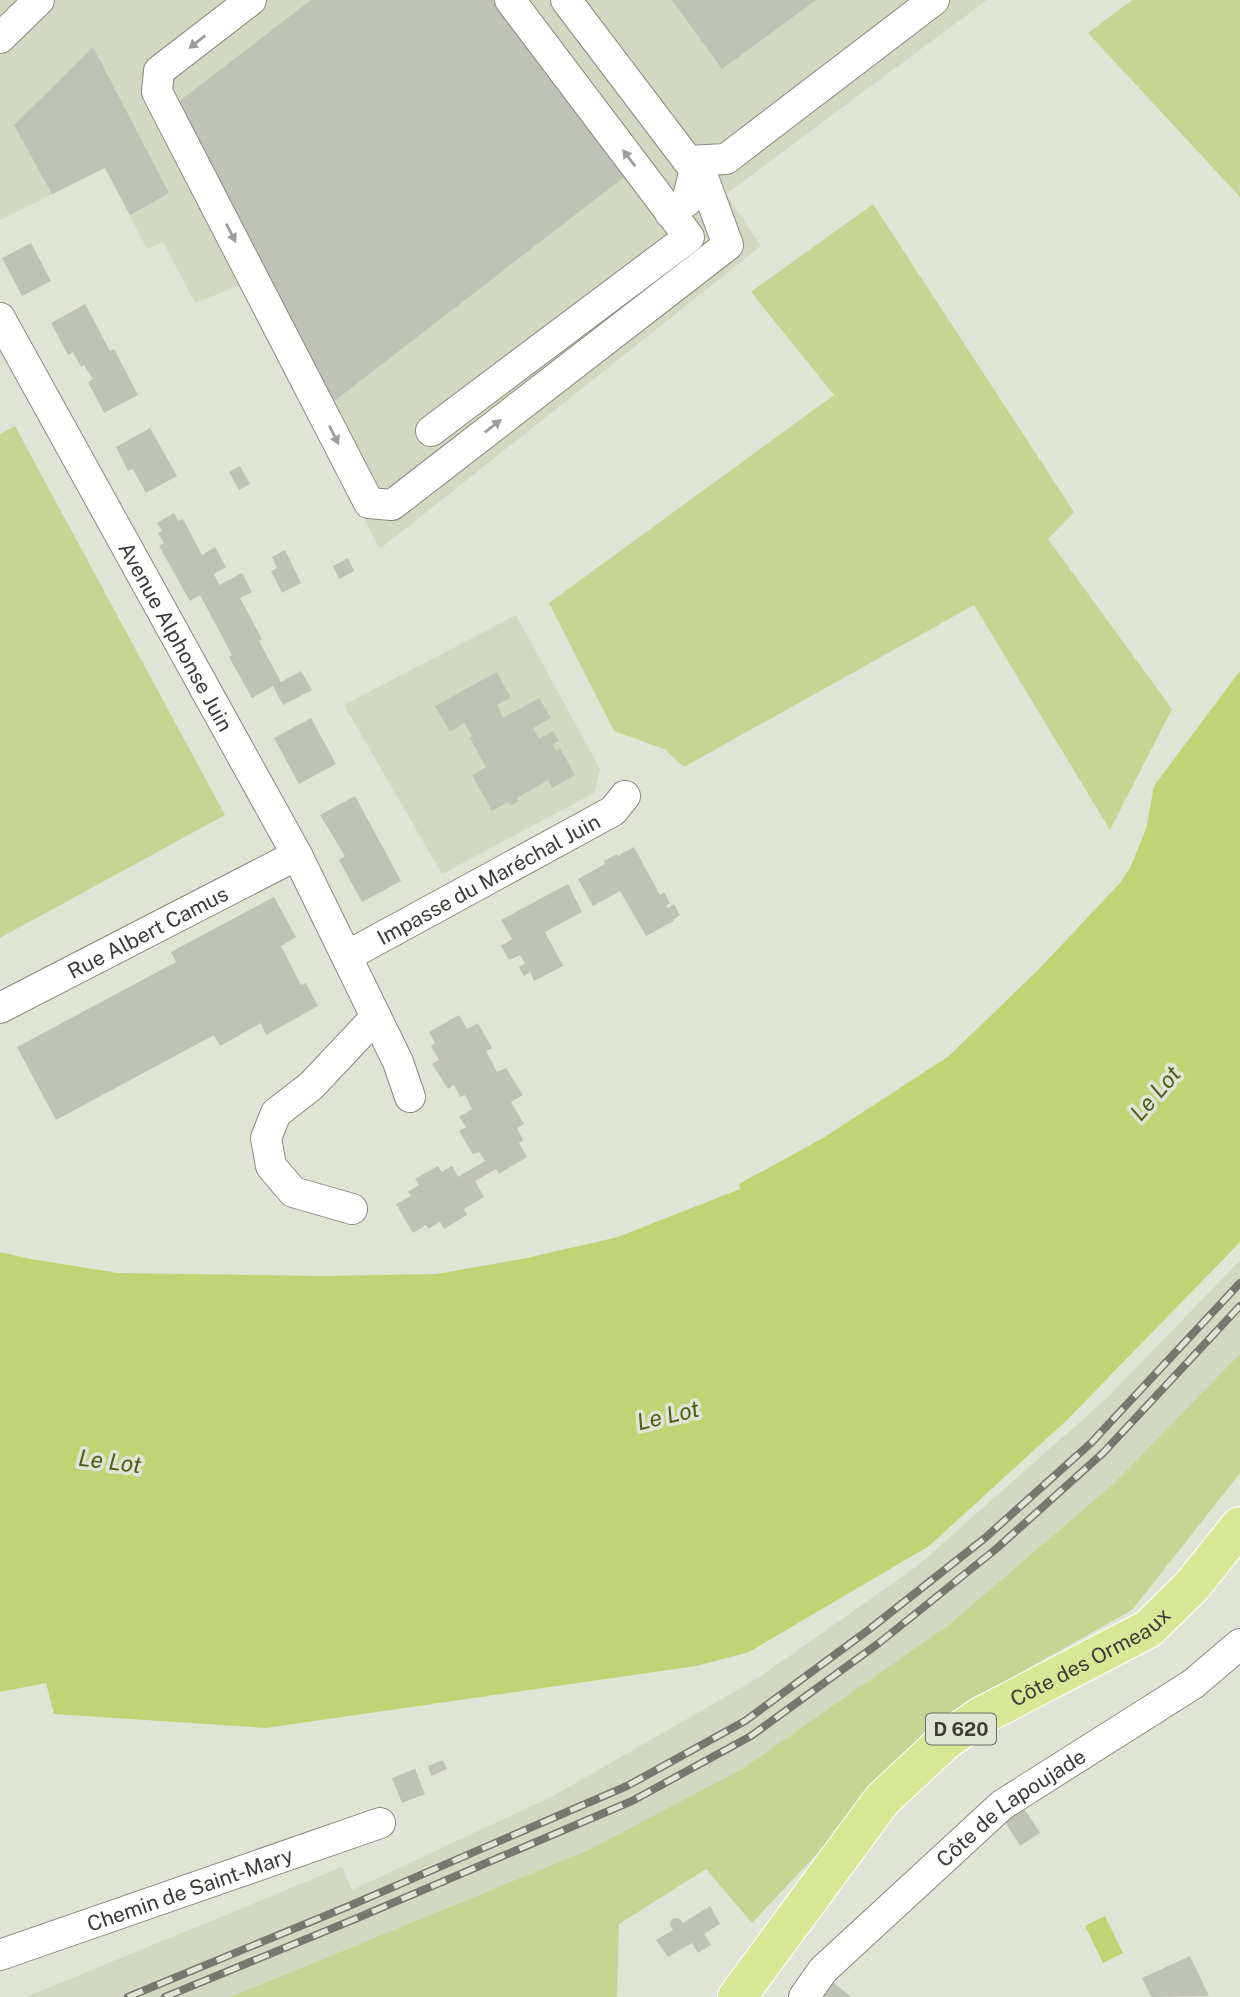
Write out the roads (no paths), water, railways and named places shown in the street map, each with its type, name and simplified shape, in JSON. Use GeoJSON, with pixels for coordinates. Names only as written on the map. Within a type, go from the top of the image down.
{"type":"FeatureCollection","features":[{"type":"Feature","properties":{"kind":"main road","name":"Côte des Ormeaux"},"geometry":{"type":"LineString","coordinates":[[737,1997],[882,1800],[945,1741],[981,1716],[1148,1629],[1192,1587],[1240,1526]]}},
{"type":"Feature","properties":{"kind":"street"},"geometry":{"type":"LineString","coordinates":[[0,38],[39,0]]}},
{"type":"Feature","properties":{"kind":"street"},"geometry":{"type":"LineString","coordinates":[[251,0],[159,71],[158,92],[369,503],[392,505],[728,245],[697,161]]}},
{"type":"Feature","properties":{"kind":"street"},"geometry":{"type":"LineString","coordinates":[[431,431],[689,237],[510,0]]}},
{"type":"Feature","properties":{"kind":"street"},"geometry":{"type":"LineString","coordinates":[[565,0],[688,161],[726,159],[934,0]]}},
{"type":"Feature","properties":{"kind":"street"},"geometry":{"type":"LineString","coordinates":[[670,213],[687,201],[697,161]]}},
{"type":"Feature","properties":{"kind":"street","name":"Avenue Alphonse Juin"},"geometry":{"type":"LineString","coordinates":[[0,318],[297,855],[398,1062],[410,1097]]}},
{"type":"Feature","properties":{"kind":"street","name":"Impasse du Maréchal Juin"},"geometry":{"type":"LineString","coordinates":[[347,956],[613,811],[625,796]]}},
{"type":"Feature","properties":{"kind":"street","name":"Rue Albert Camus"},"geometry":{"type":"LineString","coordinates":[[0,1008],[297,855]]}},
{"type":"Feature","properties":{"kind":"street"},"geometry":{"type":"LineString","coordinates":[[352,1209],[293,1192],[271,1166],[266,1138],[276,1113],[311,1086],[376,1017]]}},
{"type":"Feature","properties":{"kind":"street","name":"Côte de Lapoujade"},"geometry":{"type":"LineString","coordinates":[[804,1997],[823,1970],[1002,1805],[1193,1684],[1240,1644]]}},
{"type":"Feature","properties":{"kind":"street","name":"Chemin de Saint-Mary"},"geometry":{"type":"LineString","coordinates":[[0,1955],[380,1823]]}},
{"type":"Feature","properties":{"kind":"water","name":"Le Lot"},"geometry":{"type":"Polygon","coordinates":[[[1240,671],[1240,1242],[1067,1420],[929,1546],[749,1652],[696,1666],[266,1728],[54,1714],[46,1683],[0,1692],[0,1252],[118,1273],[323,1276],[436,1274],[527,1258],[618,1237],[740,1189],[739,1184],[823,1138],[949,1056],[1039,969],[1120,883],[1130,868],[1146,829],[1154,786],[1240,671]]]}},
{"type":"Feature","properties":{"kind":"water"},"geometry":{"type":"Polygon","coordinates":[[[1105,1916],[1123,1953],[1103,1963],[1085,1926],[1105,1916]]]}},
{"type":"Feature","properties":{"kind":"railway"},"geometry":{"type":"LineString","coordinates":[[128,1997],[349,1906],[627,1786],[745,1721],[871,1628],[985,1538],[1091,1443],[1240,1283]]}},
{"type":"Feature","properties":{"kind":"railway"},"geometry":{"type":"LineString","coordinates":[[165,1997],[632,1801],[751,1736],[879,1643],[996,1549],[1103,1453],[1240,1306]]}}]}
